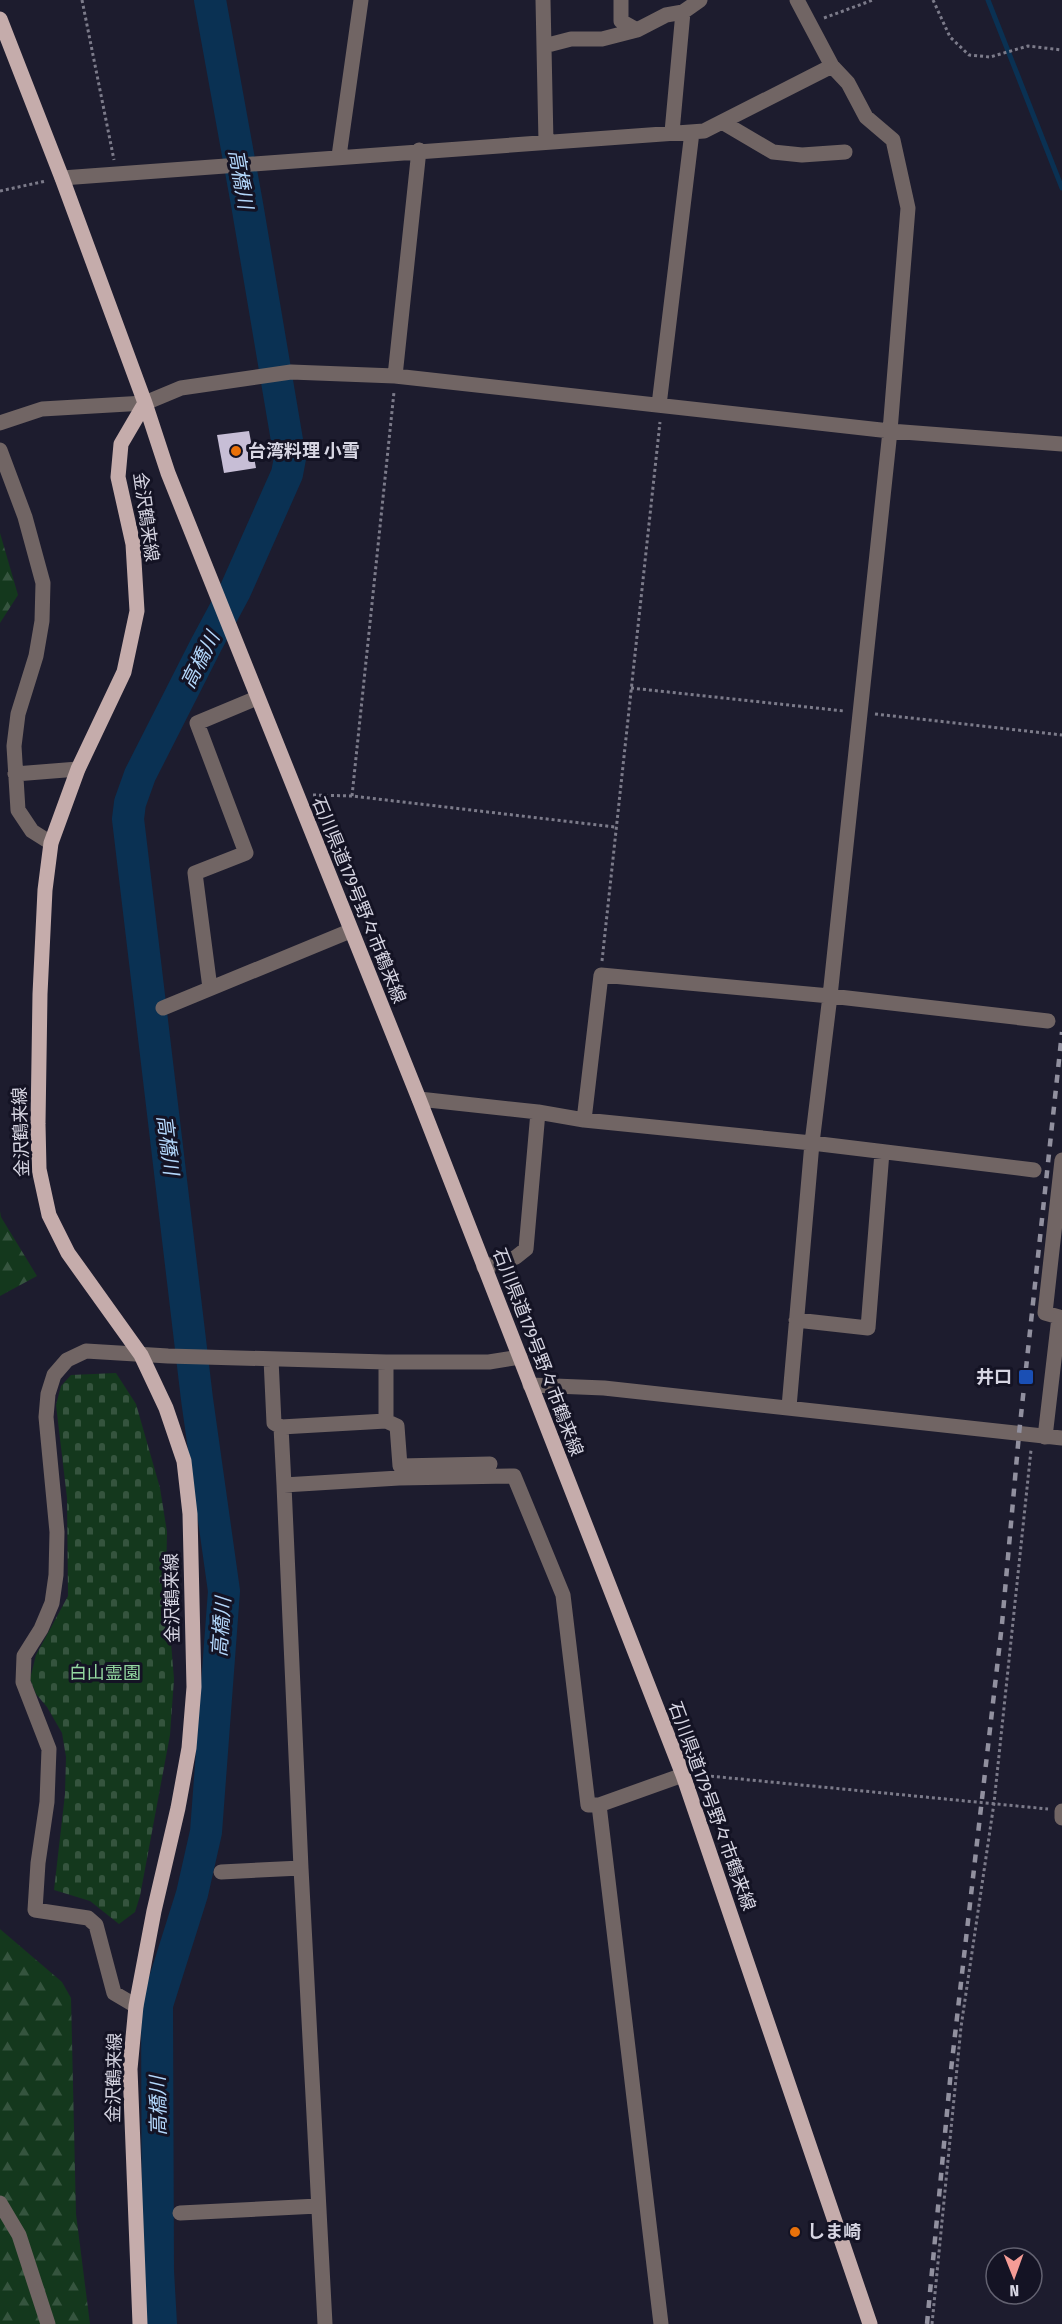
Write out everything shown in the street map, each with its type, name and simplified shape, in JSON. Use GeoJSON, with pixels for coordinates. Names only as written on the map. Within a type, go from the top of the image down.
{"type":"FeatureCollection","features":[{"type":"Feature","properties":{"kind":"main road"},"geometry":{"type":"LineString","coordinates":[[0,19],[62,178],[145,404]]}},
{"type":"Feature","properties":{"kind":"main road","name":"石川県道179号野々市鶴来線"},"geometry":{"type":"LineString","coordinates":[[145,404],[168,473],[419,1099],[683,1775],[870,2324]]}},
{"type":"Feature","properties":{"kind":"main road","name":"金沢鶴来線"},"geometry":{"type":"LineString","coordinates":[[140,2324],[130,2069],[136,2006],[189,1748],[194,1687],[190,1514],[184,1461],[166,1408],[141,1355],[68,1253],[49,1215],[39,1169],[38,1124],[40,994],[45,890],[51,843],[78,769],[124,672],[137,611],[133,544],[118,477],[121,444],[145,404]]}},
{"type":"Feature","properties":{"kind":"street"},"geometry":{"type":"LineString","coordinates":[[339,156],[361,0]]}},
{"type":"Feature","properties":{"kind":"street"},"geometry":{"type":"LineString","coordinates":[[543,0],[546,142]]}},
{"type":"Feature","properties":{"kind":"street"},"geometry":{"type":"LineString","coordinates":[[621,0],[621,21],[638,30]]}},
{"type":"Feature","properties":{"kind":"street"},"geometry":{"type":"LineString","coordinates":[[544,46],[571,39],[602,39],[638,30],[666,15],[683,12],[700,0]]}},
{"type":"Feature","properties":{"kind":"street"},"geometry":{"type":"LineString","coordinates":[[789,1407],[812,1143],[831,996],[890,431],[908,208],[893,140],[866,117],[848,83],[832,66],[797,0]]}},
{"type":"Feature","properties":{"kind":"street"},"geometry":{"type":"LineString","coordinates":[[672,132],[683,12]]}},
{"type":"Feature","properties":{"kind":"street"},"geometry":{"type":"LineString","coordinates":[[62,178],[419,150],[704,131],[832,66]]}},
{"type":"Feature","properties":{"kind":"street"},"geometry":{"type":"LineString","coordinates":[[722,122],[773,152],[802,155],[845,152]]}},
{"type":"Feature","properties":{"kind":"street"},"geometry":{"type":"LineString","coordinates":[[661,405],[692,132]]}},
{"type":"Feature","properties":{"kind":"street"},"geometry":{"type":"LineString","coordinates":[[395,376],[419,150]]}},
{"type":"Feature","properties":{"kind":"street"},"geometry":{"type":"LineString","coordinates":[[0,423],[42,409],[145,404],[181,388],[288,372],[395,376],[890,431],[1062,444]]}},
{"type":"Feature","properties":{"kind":"street"},"geometry":{"type":"LineString","coordinates":[[0,450],[25,517],[43,583],[42,621],[36,656],[18,714],[14,746],[18,810],[32,831],[51,843]]}},
{"type":"Feature","properties":{"kind":"street"},"geometry":{"type":"LineString","coordinates":[[210,988],[195,873],[246,853],[197,723],[257,698]]}},
{"type":"Feature","properties":{"kind":"street"},"geometry":{"type":"LineString","coordinates":[[15,774],[78,769]]}},
{"type":"Feature","properties":{"kind":"street"},"geometry":{"type":"LineString","coordinates":[[163,1008],[350,931]]}},
{"type":"Feature","properties":{"kind":"street"},"geometry":{"type":"LineString","coordinates":[[584,1120],[601,975],[831,996],[1048,1021]]}},
{"type":"Feature","properties":{"kind":"street"},"geometry":{"type":"LineString","coordinates":[[419,1099],[538,1112],[584,1120],[812,1143],[1035,1170]]}},
{"type":"Feature","properties":{"kind":"street"},"geometry":{"type":"LineString","coordinates":[[484,1268],[516,1257],[526,1249],[538,1112]]}},
{"type":"Feature","properties":{"kind":"street"},"geometry":{"type":"LineString","coordinates":[[796,1320],[867,1328],[882,1152]]}},
{"type":"Feature","properties":{"kind":"street"},"geometry":{"type":"LineString","coordinates":[[1039,1436],[1060,1316],[1045,1313],[1062,1160]]}},
{"type":"Feature","properties":{"kind":"street"},"geometry":{"type":"LineString","coordinates":[[136,2006],[114,1993],[96,1925],[88,1918],[35,1910],[38,1863],[47,1802],[49,1749],[23,1682],[24,1656],[41,1629],[52,1603],[56,1575],[57,1532],[46,1417],[48,1394],[54,1375],[67,1360],[86,1351],[141,1355],[386,1362],[489,1362],[520,1357]]}},
{"type":"Feature","properties":{"kind":"street"},"geometry":{"type":"LineString","coordinates":[[271,1359],[274,1423],[281,1426],[386,1421],[397,1426],[400,1466],[490,1464]]}},
{"type":"Feature","properties":{"kind":"street"},"geometry":{"type":"LineString","coordinates":[[386,1362],[386,1421]]}},
{"type":"Feature","properties":{"kind":"street"},"geometry":{"type":"LineString","coordinates":[[530,1385],[604,1388],[1062,1438]]}},
{"type":"Feature","properties":{"kind":"street"},"geometry":{"type":"LineString","coordinates":[[281,1426],[324,2324]]}},
{"type":"Feature","properties":{"kind":"street"},"geometry":{"type":"LineString","coordinates":[[284,1485],[514,1476],[563,1595],[588,1805],[599,1805],[683,1775]]}},
{"type":"Feature","properties":{"kind":"street"},"geometry":{"type":"LineString","coordinates":[[599,1805],[661,2324]]}},
{"type":"Feature","properties":{"kind":"street"},"geometry":{"type":"LineString","coordinates":[[1062,1811],[1062,1818]]}},
{"type":"Feature","properties":{"kind":"street"},"geometry":{"type":"LineString","coordinates":[[221,1872],[301,1868]]}},
{"type":"Feature","properties":{"kind":"street"},"geometry":{"type":"LineString","coordinates":[[0,2203],[19,2235],[48,2324]]}},
{"type":"Feature","properties":{"kind":"street"},"geometry":{"type":"LineString","coordinates":[[180,2213],[318,2206]]}},
{"type":"Feature","properties":{"kind":"path"},"geometry":{"type":"LineString","coordinates":[[82,0],[116,173]]}},
{"type":"Feature","properties":{"kind":"path"},"geometry":{"type":"LineString","coordinates":[[810,24],[873,0]]}},
{"type":"Feature","properties":{"kind":"path"},"geometry":{"type":"LineString","coordinates":[[933,0],[950,37],[969,55],[990,57],[1028,46],[1062,50]]}},
{"type":"Feature","properties":{"kind":"path"},"geometry":{"type":"LineString","coordinates":[[0,191],[62,178]]}},
{"type":"Feature","properties":{"kind":"path"},"geometry":{"type":"LineString","coordinates":[[352,796],[395,376]]}},
{"type":"Feature","properties":{"kind":"path"},"geometry":{"type":"LineString","coordinates":[[601,975],[661,405]]}},
{"type":"Feature","properties":{"kind":"path"},"geometry":{"type":"LineString","coordinates":[[296,794],[352,796],[615,827]]}},
{"type":"Feature","properties":{"kind":"path"},"geometry":{"type":"LineString","coordinates":[[933,2324],[961,2027],[994,1803],[1039,1436]]}},
{"type":"Feature","properties":{"kind":"path"},"geometry":{"type":"LineString","coordinates":[[683,1775],[1062,1811]]}},
{"type":"Feature","properties":{"kind":"green space"},"geometry":{"type":"Polygon","coordinates":[[[0,533],[18,595],[0,623],[0,533]]]}},
{"type":"Feature","properties":{"kind":"green space"},"geometry":{"type":"Polygon","coordinates":[[[0,1211],[1,1217],[37,1276],[0,1296],[0,1211]]]}},
{"type":"Feature","properties":{"kind":"green space","name":"白山霊園"},"geometry":{"type":"Polygon","coordinates":[[[116,1373],[136,1404],[160,1488],[167,1532],[166,1582],[174,1679],[170,1735],[140,1896],[135,1912],[119,1924],[90,1901],[54,1890],[65,1794],[66,1757],[62,1733],[47,1707],[36,1694],[30,1679],[36,1655],[68,1596],[67,1498],[56,1405],[61,1386],[71,1375],[116,1373]]]}},
{"type":"Feature","properties":{"kind":"green space"},"geometry":{"type":"Polygon","coordinates":[[[0,1929],[62,1982],[71,1998],[76,2214],[90,2324],[0,2324],[0,1929]]]}},
{"type":"Feature","properties":{"kind":"building","name":"台湾料理 小雪"},"geometry":{"type":"Polygon","coordinates":[[[249,431],[256,468],[224,473],[217,435],[249,431]]]}},
{"type":"Feature","properties":{"kind":"waterway","name":"高橋川"},"geometry":{"type":"LineString","coordinates":[[161,2324],[158,2271],[157,2005],[192,1894],[206,1832],[224,1591],[197,1399],[128,819],[130,803],[140,775],[235,591],[287,474],[290,458],[210,0]]}},
{"type":"Feature","properties":{"kind":"waterway"},"geometry":{"type":"LineString","coordinates":[[988,0],[1062,188]]}},
{"type":"Feature","properties":{"kind":"railway"},"geometry":{"type":"LineString","coordinates":[[927,2324],[951,2070],[1002,1624],[1019,1434],[1062,1032]]}},
{"type":"Feature","properties":{"kind":"place","name":"台湾料理 小雪"},"geometry":{"type":"Point","coordinates":[236,451]}},
{"type":"Feature","properties":{"kind":"place","name":"井口"},"geometry":{"type":"Point","coordinates":[1026,1377]}},
{"type":"Feature","properties":{"kind":"place","name":"しま崎"},"geometry":{"type":"Point","coordinates":[795,2232]}}]}
